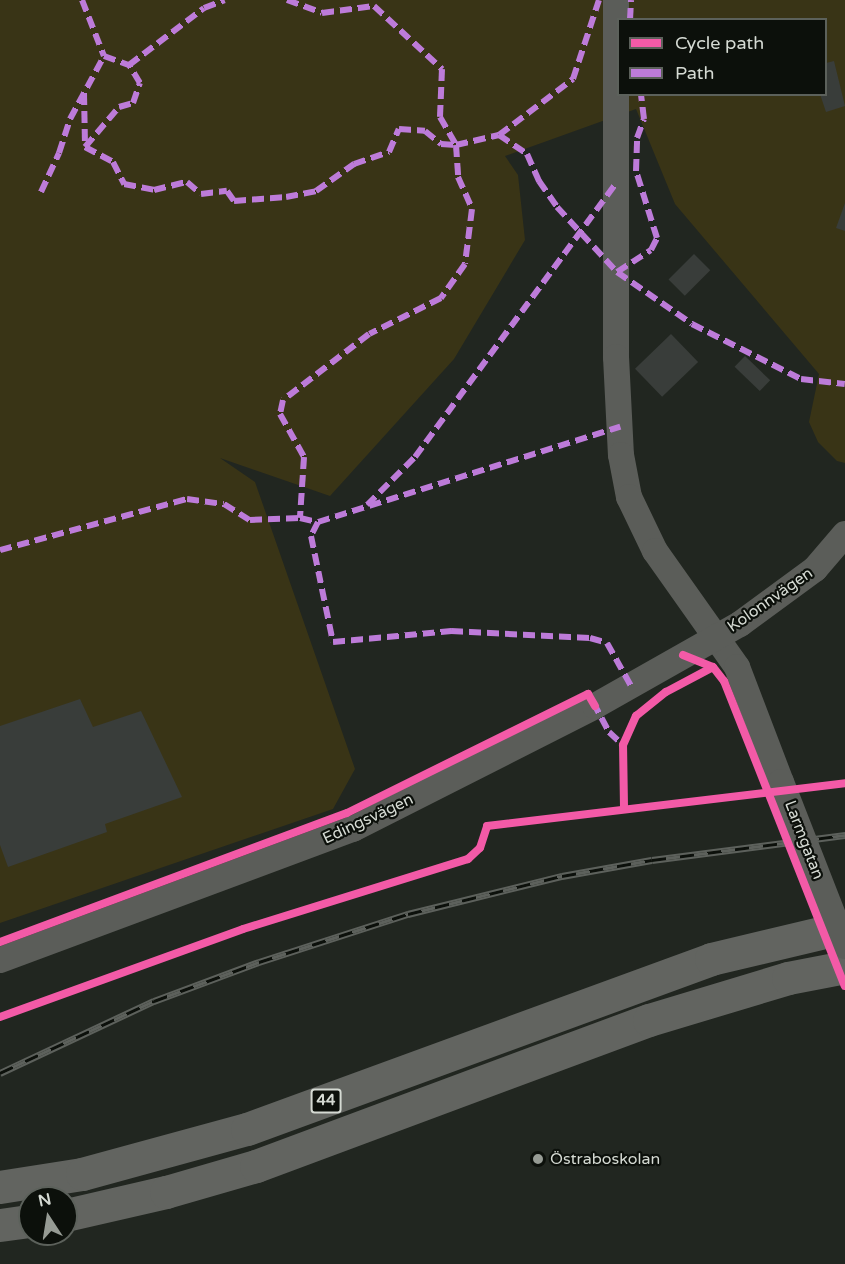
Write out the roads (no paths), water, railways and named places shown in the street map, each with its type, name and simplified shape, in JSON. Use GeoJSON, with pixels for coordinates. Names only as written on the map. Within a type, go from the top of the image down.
{"type":"FeatureCollection","features":[{"type":"Feature","properties":{"kind":"highway","name":"44"},"geometry":{"type":"LineString","coordinates":[[0,1186],[82,1174],[247,1129],[711,959],[845,927]]}},
{"type":"Feature","properties":{"kind":"highway","name":"44"},"geometry":{"type":"LineString","coordinates":[[78,1212],[166,1192],[256,1166],[660,1016],[788,978],[845,967]]}},
{"type":"Feature","properties":{"kind":"highway"},"geometry":{"type":"LineString","coordinates":[[0,1225],[18,1223]]}},
{"type":"Feature","properties":{"kind":"street","name":"Larmgatan"},"geometry":{"type":"LineString","coordinates":[[616,0],[616,357],[621,455],[629,497],[655,551],[717,636],[736,667],[845,946]]}},
{"type":"Feature","properties":{"kind":"street","name":"Kolonnvägen"},"geometry":{"type":"LineString","coordinates":[[717,636],[815,569],[845,534]]}},
{"type":"Feature","properties":{"kind":"street","name":"Edingsvägen"},"geometry":{"type":"LineString","coordinates":[[0,960],[353,829],[595,706],[717,636]]}},
{"type":"Feature","properties":{"kind":"railway"},"geometry":{"type":"LineString","coordinates":[[0,1073],[154,1001],[259,962],[408,914],[562,876],[652,860],[845,835]]}},
{"type":"Feature","properties":{"kind":"place","name":"Östraboskolan"},"geometry":{"type":"Point","coordinates":[538,1159]}}]}
